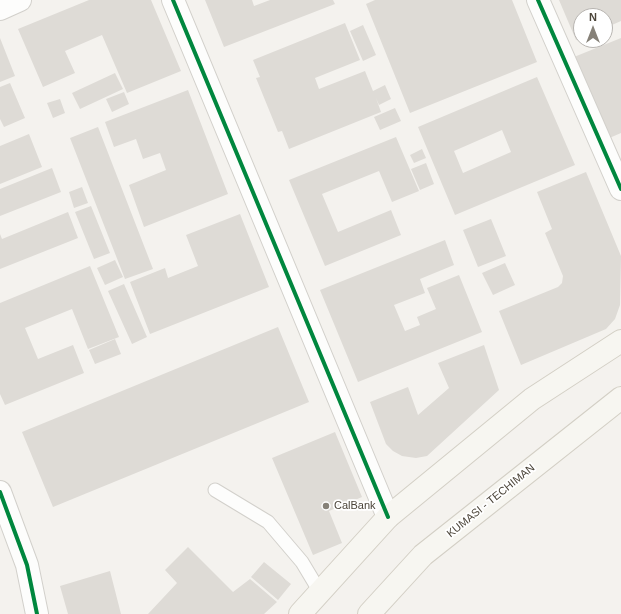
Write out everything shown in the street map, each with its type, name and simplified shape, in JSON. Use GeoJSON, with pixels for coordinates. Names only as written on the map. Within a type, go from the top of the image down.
{"type":"FeatureCollection","features":[{"type":"Feature","properties":{"kind":"main road"},"geometry":{"type":"LineString","coordinates":[[300,614],[388,517],[532,399],[621,341]]}},
{"type":"Feature","properties":{"kind":"main road","name":"KUMASI - TECHIMAN"},"geometry":{"type":"LineString","coordinates":[[369,614],[423,555],[621,398]]}},
{"type":"Feature","properties":{"kind":"street"},"geometry":{"type":"LineString","coordinates":[[0,8],[20,0]]}},
{"type":"Feature","properties":{"kind":"street"},"geometry":{"type":"LineString","coordinates":[[173,0],[388,517]]}},
{"type":"Feature","properties":{"kind":"street"},"geometry":{"type":"LineString","coordinates":[[538,0],[621,189]]}},
{"type":"Feature","properties":{"kind":"street"},"geometry":{"type":"LineString","coordinates":[[0,492],[27,564],[37,614]]}},
{"type":"Feature","properties":{"kind":"lane"},"geometry":{"type":"LineString","coordinates":[[215,490],[268,522],[302,562],[320,592]]}},
{"type":"Feature","properties":{"kind":"building"},"geometry":{"type":"Polygon","coordinates":[[[89,0],[151,0],[181,71],[127,93],[102,35],[65,51],[75,73],[43,87],[18,29],[89,0]]]}},
{"type":"Feature","properties":{"kind":"building"},"geometry":{"type":"Polygon","coordinates":[[[205,0],[252,0],[254,6],[270,0],[333,0],[335,4],[224,47],[205,0]]]}},
{"type":"Feature","properties":{"kind":"building"},"geometry":{"type":"Polygon","coordinates":[[[375,0],[512,0],[537,62],[410,113],[366,4],[375,0]]]}},
{"type":"Feature","properties":{"kind":"building"},"geometry":{"type":"Polygon","coordinates":[[[559,0],[621,0],[621,21],[613,24],[613,8],[573,8],[573,33],[559,0]]]}},
{"type":"Feature","properties":{"kind":"building"},"geometry":{"type":"Polygon","coordinates":[[[345,23],[360,60],[315,78],[319,89],[365,71],[373,91],[385,85],[391,99],[379,105],[376,98],[381,112],[289,149],[282,131],[278,132],[256,78],[260,77],[253,60],[345,23]]]}},
{"type":"Feature","properties":{"kind":"building"},"geometry":{"type":"Polygon","coordinates":[[[363,25],[376,55],[363,61],[350,31],[363,25]]]}},
{"type":"Feature","properties":{"kind":"building"},"geometry":{"type":"Polygon","coordinates":[[[0,38],[15,76],[0,82],[0,38]]]}},
{"type":"Feature","properties":{"kind":"building"},"geometry":{"type":"Polygon","coordinates":[[[621,38],[621,133],[607,139],[574,57],[596,48],[613,48],[613,41],[621,38]]]}},
{"type":"Feature","properties":{"kind":"building"},"geometry":{"type":"Polygon","coordinates":[[[115,73],[123,89],[80,109],[72,93],[115,73]]]}},
{"type":"Feature","properties":{"kind":"building"},"geometry":{"type":"Polygon","coordinates":[[[537,77],[575,165],[455,215],[418,127],[537,77]],[[502,130],[454,151],[463,173],[511,152],[502,130]]]}},
{"type":"Feature","properties":{"kind":"building"},"geometry":{"type":"Polygon","coordinates":[[[10,83],[25,118],[4,127],[0,119],[0,87],[10,83]]]}},
{"type":"Feature","properties":{"kind":"building"},"geometry":{"type":"Polygon","coordinates":[[[188,90],[228,194],[144,227],[129,185],[166,170],[160,153],[143,159],[136,139],[114,147],[105,122],[188,90]]]}},
{"type":"Feature","properties":{"kind":"building"},"geometry":{"type":"Polygon","coordinates":[[[124,92],[129,104],[112,112],[106,99],[124,92]]]}},
{"type":"Feature","properties":{"kind":"building"},"geometry":{"type":"Polygon","coordinates":[[[60,99],[65,113],[53,118],[47,103],[60,99]]]}},
{"type":"Feature","properties":{"kind":"building"},"geometry":{"type":"Polygon","coordinates":[[[395,108],[401,121],[380,130],[374,117],[395,108]]]}},
{"type":"Feature","properties":{"kind":"building"},"geometry":{"type":"Polygon","coordinates":[[[98,127],[153,269],[125,279],[70,138],[98,127]]]}},
{"type":"Feature","properties":{"kind":"building"},"geometry":{"type":"Polygon","coordinates":[[[29,134],[42,167],[0,184],[0,146],[29,134]]]}},
{"type":"Feature","properties":{"kind":"building"},"geometry":{"type":"Polygon","coordinates":[[[396,137],[419,191],[392,202],[379,171],[322,194],[338,232],[391,210],[401,235],[325,266],[289,180],[396,137]]]}},
{"type":"Feature","properties":{"kind":"building"},"geometry":{"type":"Polygon","coordinates":[[[422,149],[426,158],[414,163],[410,155],[422,149]]]}},
{"type":"Feature","properties":{"kind":"building"},"geometry":{"type":"Polygon","coordinates":[[[426,163],[434,184],[420,190],[411,169],[426,163]]]}},
{"type":"Feature","properties":{"kind":"building"},"geometry":{"type":"Polygon","coordinates":[[[52,168],[61,192],[0,216],[0,189],[52,168]]]}},
{"type":"Feature","properties":{"kind":"building"},"geometry":{"type":"Polygon","coordinates":[[[586,172],[621,256],[620,305],[615,319],[606,329],[521,365],[499,311],[558,287],[562,283],[563,276],[545,233],[552,229],[537,192],[586,172]]]}},
{"type":"Feature","properties":{"kind":"building"},"geometry":{"type":"Polygon","coordinates":[[[82,187],[88,203],[74,208],[69,192],[82,187]]]}},
{"type":"Feature","properties":{"kind":"building"},"geometry":{"type":"Polygon","coordinates":[[[91,206],[110,253],[94,259],[75,212],[91,206]]]}},
{"type":"Feature","properties":{"kind":"building"},"geometry":{"type":"Polygon","coordinates":[[[68,212],[78,238],[0,269],[0,234],[2,239],[68,212]]]}},
{"type":"Feature","properties":{"kind":"building"},"geometry":{"type":"Polygon","coordinates":[[[240,214],[269,287],[150,334],[130,282],[165,268],[168,278],[198,266],[186,235],[240,214]]]}},
{"type":"Feature","properties":{"kind":"building"},"geometry":{"type":"Polygon","coordinates":[[[491,219],[506,256],[478,267],[463,230],[491,219]]]}},
{"type":"Feature","properties":{"kind":"building"},"geometry":{"type":"Polygon","coordinates":[[[445,240],[454,265],[420,279],[425,293],[394,305],[405,331],[420,325],[417,317],[436,309],[427,288],[459,275],[482,332],[358,382],[320,290],[445,240]]]}},
{"type":"Feature","properties":{"kind":"building"},"geometry":{"type":"Polygon","coordinates":[[[115,260],[123,277],[105,285],[97,268],[115,260]]]}},
{"type":"Feature","properties":{"kind":"building"},"geometry":{"type":"Polygon","coordinates":[[[505,263],[515,285],[493,295],[482,273],[505,263]]]}},
{"type":"Feature","properties":{"kind":"building"},"geometry":{"type":"Polygon","coordinates":[[[90,266],[119,337],[88,349],[72,309],[25,328],[38,359],[73,345],[84,373],[5,405],[0,394],[0,303],[90,266]]]}},
{"type":"Feature","properties":{"kind":"building"},"geometry":{"type":"Polygon","coordinates":[[[124,284],[147,337],[132,344],[108,291],[124,284]]]}},
{"type":"Feature","properties":{"kind":"building"},"geometry":{"type":"Polygon","coordinates":[[[278,327],[309,402],[53,507],[22,432],[278,327]]]}},
{"type":"Feature","properties":{"kind":"building"},"geometry":{"type":"Polygon","coordinates":[[[115,339],[121,354],[95,364],[89,350],[115,339]]]}},
{"type":"Feature","properties":{"kind":"building"},"geometry":{"type":"Polygon","coordinates":[[[484,345],[499,390],[427,456],[416,458],[402,456],[393,451],[386,444],[370,402],[408,387],[418,415],[449,388],[438,363],[484,345]]]}},
{"type":"Feature","properties":{"kind":"building"},"geometry":{"type":"Polygon","coordinates":[[[335,432],[362,497],[329,511],[342,543],[313,555],[272,458],[335,432]]]}},
{"type":"Feature","properties":{"kind":"building"},"geometry":{"type":"Polygon","coordinates":[[[188,547],[233,592],[250,579],[277,602],[264,614],[148,614],[177,583],[165,570],[188,547]]]}},
{"type":"Feature","properties":{"kind":"building"},"geometry":{"type":"Polygon","coordinates":[[[264,562],[291,584],[278,600],[251,577],[264,562]]]}},
{"type":"Feature","properties":{"kind":"building"},"geometry":{"type":"Polygon","coordinates":[[[110,571],[121,614],[68,614],[60,586],[110,571]]]}},
{"type":"Feature","properties":{"kind":"cycle path"},"geometry":{"type":"LineString","coordinates":[[173,0],[388,517]]}},
{"type":"Feature","properties":{"kind":"cycle path"},"geometry":{"type":"LineString","coordinates":[[538,0],[621,189]]}},
{"type":"Feature","properties":{"kind":"cycle path"},"geometry":{"type":"LineString","coordinates":[[0,492],[27,565],[37,614]]}},
{"type":"Feature","properties":{"kind":"place","name":"CalBank"},"geometry":{"type":"Point","coordinates":[326,506]}}]}
